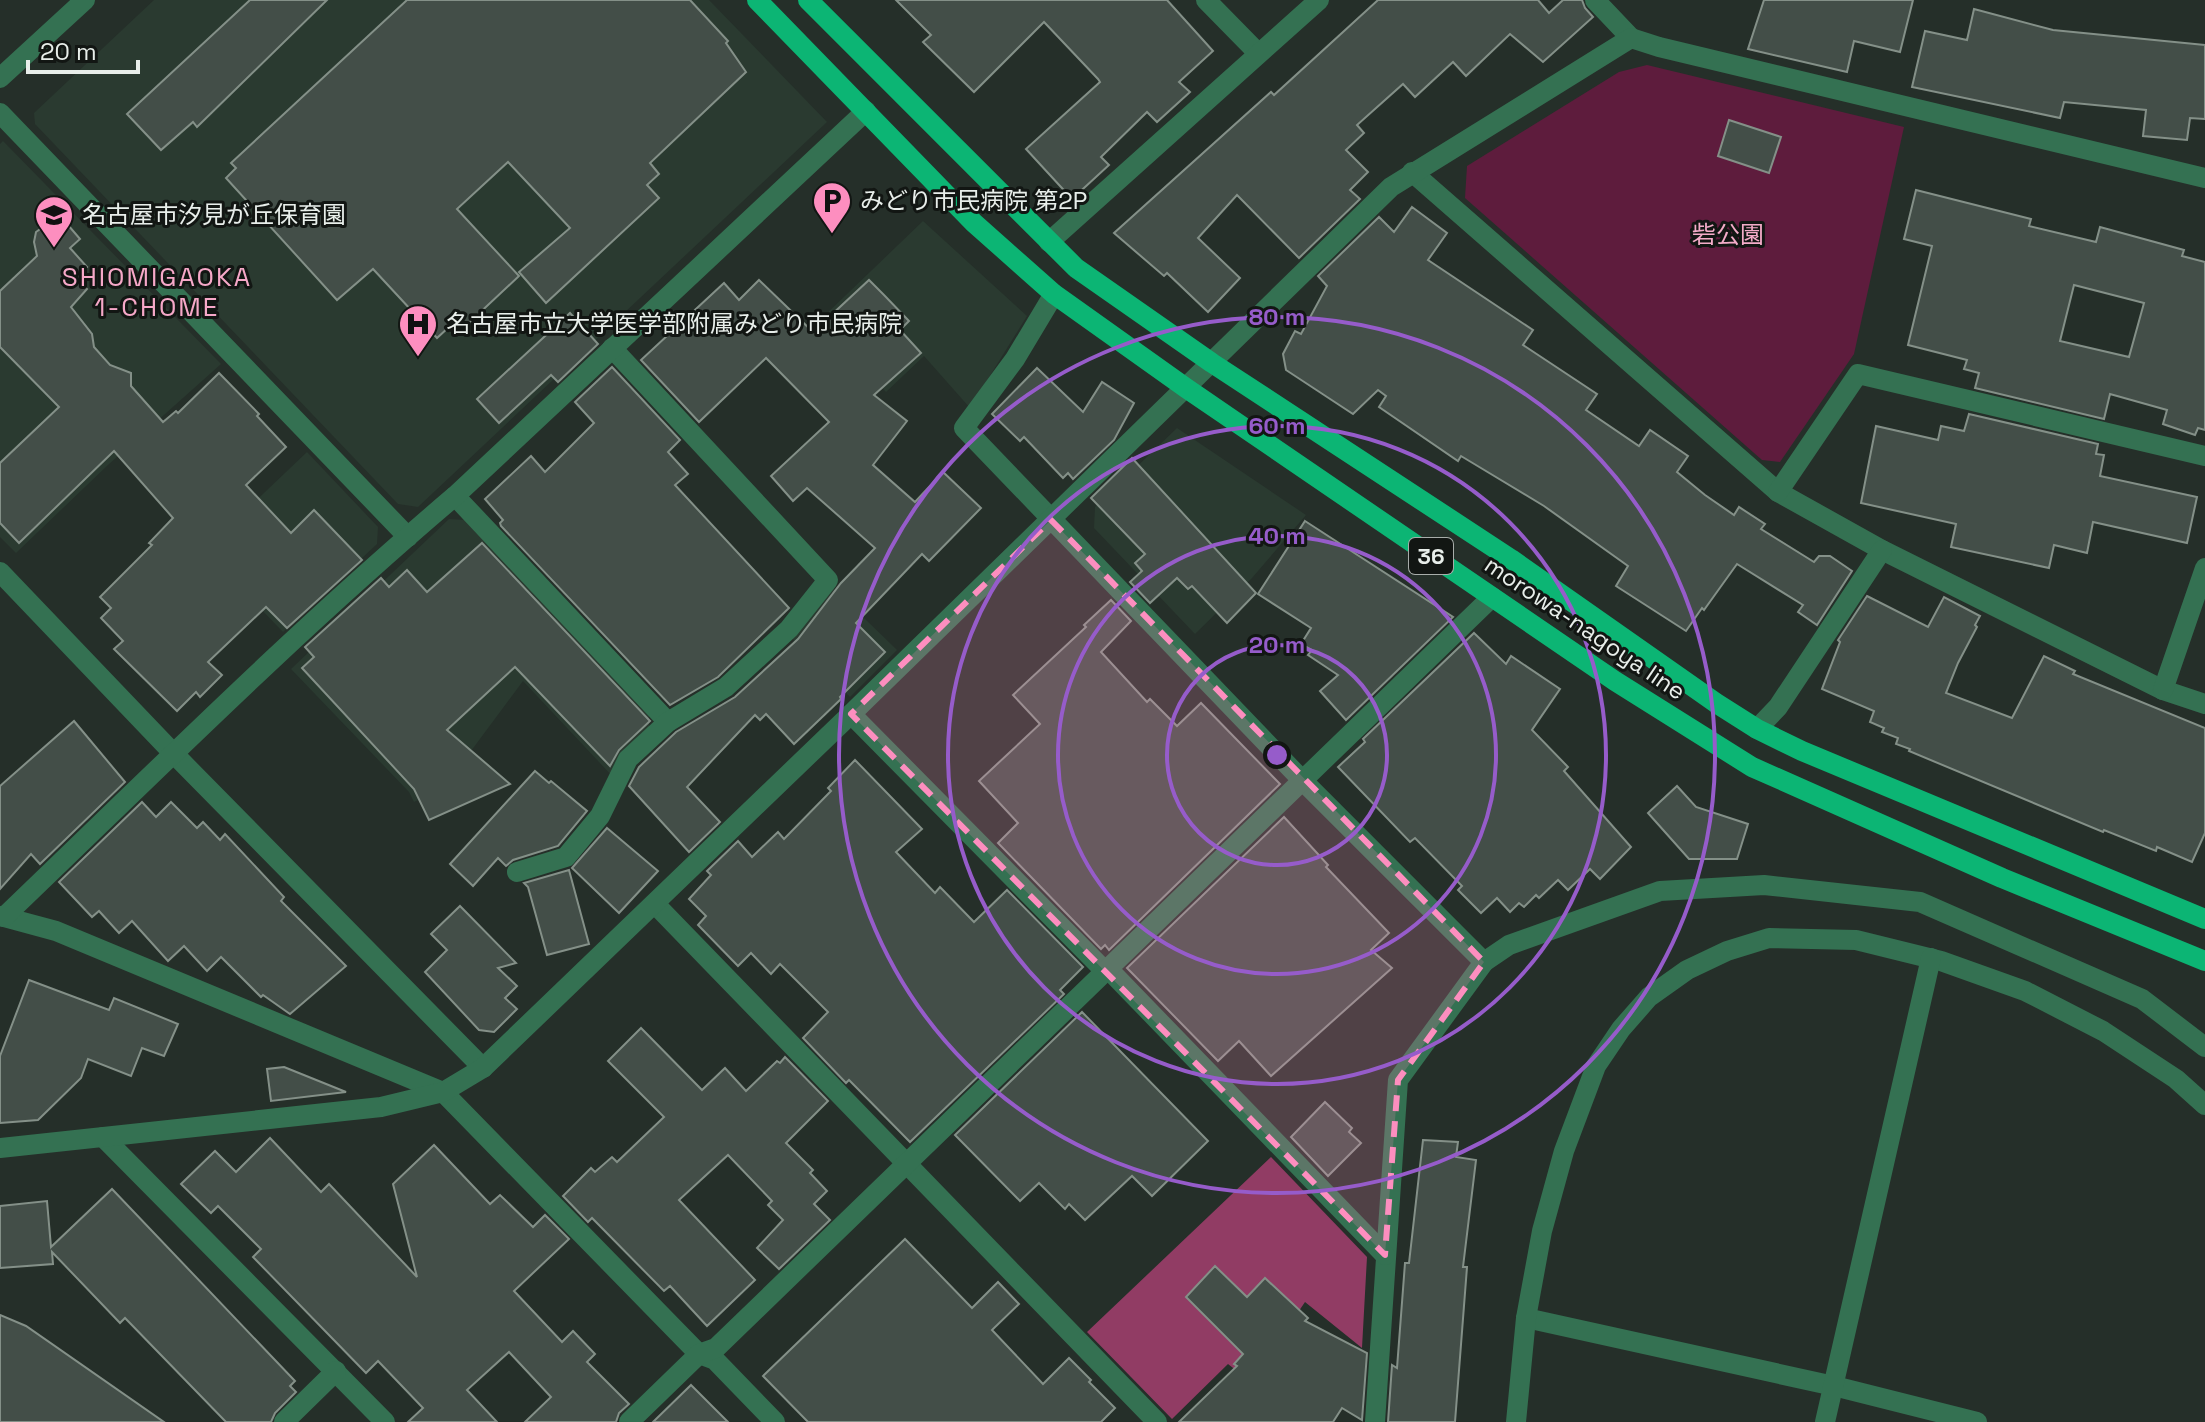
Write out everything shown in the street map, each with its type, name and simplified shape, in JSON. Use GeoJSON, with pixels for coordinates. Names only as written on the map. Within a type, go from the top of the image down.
{"type":"FeatureCollection","features":[{"type":"Feature","properties":{"kind":"main road","name":"morowa-nagoya line"},"geometry":{"type":"LineString","coordinates":[[757,0],[974,223],[1054,294],[1186,388],[1615,681],[1752,767],[2002,878],[2205,961]]}},
{"type":"Feature","properties":{"kind":"main road","name":"morowa-nagoya line"},"geometry":{"type":"LineString","coordinates":[[808,0],[1076,268],[1212,363],[1511,559],[1757,729],[1802,751],[2205,919]]}},
{"type":"Feature","properties":{"kind":"street"},"geometry":{"type":"LineString","coordinates":[[0,78],[85,0]]}},
{"type":"Feature","properties":{"kind":"street"},"geometry":{"type":"LineString","coordinates":[[1206,0],[1258,53]]}},
{"type":"Feature","properties":{"kind":"street"},"geometry":{"type":"LineString","coordinates":[[1049,242],[1319,0]]}},
{"type":"Feature","properties":{"kind":"street"},"geometry":{"type":"LineString","coordinates":[[1595,0],[1631,38],[1659,47],[2205,178]]}},
{"type":"Feature","properties":{"kind":"street"},"geometry":{"type":"LineString","coordinates":[[0,1148],[381,1107],[443,1092],[483,1068],[1391,187],[1631,38]]}},
{"type":"Feature","properties":{"kind":"street"},"geometry":{"type":"LineString","coordinates":[[2,917],[866,111]]}},
{"type":"Feature","properties":{"kind":"street"},"geometry":{"type":"LineString","coordinates":[[0,113],[408,537]]}},
{"type":"Feature","properties":{"kind":"street"},"geometry":{"type":"LineString","coordinates":[[1412,172],[1778,492],[1882,550],[2163,690],[2205,704]]}},
{"type":"Feature","properties":{"kind":"street"},"geometry":{"type":"LineString","coordinates":[[1054,294],[1015,359],[964,428],[1303,781],[1484,962]]}},
{"type":"Feature","properties":{"kind":"street"},"geometry":{"type":"LineString","coordinates":[[517,872],[566,857],[600,816],[628,759],[668,722],[726,687],[789,629],[828,580],[612,348]]}},
{"type":"Feature","properties":{"kind":"street"},"geometry":{"type":"LineString","coordinates":[[1778,492],[1858,374],[2205,456]]}},
{"type":"Feature","properties":{"kind":"street"},"geometry":{"type":"LineString","coordinates":[[455,496],[668,722]]}},
{"type":"Feature","properties":{"kind":"street"},"geometry":{"type":"LineString","coordinates":[[1757,729],[1778,707],[1882,550]]}},
{"type":"Feature","properties":{"kind":"street"},"geometry":{"type":"LineString","coordinates":[[2163,690],[2205,568]]}},
{"type":"Feature","properties":{"kind":"street"},"geometry":{"type":"LineString","coordinates":[[0,572],[483,1068]]}},
{"type":"Feature","properties":{"kind":"street"},"geometry":{"type":"LineString","coordinates":[[629,1422],[699,1354],[716,1348],[1492,597]]}},
{"type":"Feature","properties":{"kind":"street"},"geometry":{"type":"LineString","coordinates":[[851,714],[1385,1255]]}},
{"type":"Feature","properties":{"kind":"street"},"geometry":{"type":"LineString","coordinates":[[1375,1422],[1398,1080],[1484,962],[1509,945],[1660,891],[1764,885],[1920,902],[2142,999],[2205,1047]]}},
{"type":"Feature","properties":{"kind":"street"},"geometry":{"type":"LineString","coordinates":[[655,904],[1157,1422]]}},
{"type":"Feature","properties":{"kind":"street"},"geometry":{"type":"LineString","coordinates":[[2,917],[56,931],[443,1092],[699,1354],[715,1360],[775,1422]]}},
{"type":"Feature","properties":{"kind":"street"},"geometry":{"type":"LineString","coordinates":[[1516,1422],[1526,1318],[1542,1231],[1564,1151],[1596,1066],[1621,1029],[1649,997],[1687,970],[1727,951],[1769,938],[1856,940],[1931,958],[2025,991],[2103,1031],[2176,1079],[2205,1105]]}},
{"type":"Feature","properties":{"kind":"street"},"geometry":{"type":"LineString","coordinates":[[1825,1422],[1931,958]]}},
{"type":"Feature","properties":{"kind":"street"},"geometry":{"type":"LineString","coordinates":[[103,1137],[385,1422]]}},
{"type":"Feature","properties":{"kind":"street"},"geometry":{"type":"LineString","coordinates":[[1526,1318],[1834,1386],[1977,1422]]}},
{"type":"Feature","properties":{"kind":"street"},"geometry":{"type":"LineString","coordinates":[[284,1422],[336,1371]]}},
{"type":"Feature","properties":{"kind":"highlighted area"},"geometry":{"type":"Polygon","coordinates":[[[1051,520],[1484,962],[1398,1080],[1385,1255],[851,714],[1051,520]]]}},
{"type":"Feature","properties":{"kind":"shaded area","name":"名古屋市立大学医学部附属みどり市民病院"},"geometry":{"type":"Polygon","coordinates":[[[154,0],[709,0],[827,122],[418,507],[398,504],[35,124],[34,113],[154,0]]]}},
{"type":"Feature","properties":{"kind":"shaded area","name":"名古屋市汐見が丘保育園"},"geometry":{"type":"Polygon","coordinates":[[[3,141],[221,364],[16,553],[0,537],[0,144],[3,141]]]}},
{"type":"Feature","properties":{"kind":"shaded area"},"geometry":{"type":"Polygon","coordinates":[[[923,221],[1027,316],[970,408],[924,356],[886,392],[819,321],[923,221]]]}},
{"type":"Feature","properties":{"kind":"shaded area"},"geometry":{"type":"Polygon","coordinates":[[[1177,428],[1306,515],[1252,578],[1195,634],[1094,528],[1095,507],[1177,428]]]}},
{"type":"Feature","properties":{"kind":"shaded area"},"geometry":{"type":"Polygon","coordinates":[[[307,452],[378,527],[377,544],[283,632],[204,550],[307,452]]]}},
{"type":"Feature","properties":{"kind":"shaded area"},"geometry":{"type":"Polygon","coordinates":[[[449,519],[466,520],[649,715],[649,732],[614,778],[523,681],[445,786],[414,802],[409,792],[291,669],[449,519]]]}},
{"type":"Feature","properties":{"kind":"shaded area"},"geometry":{"type":"Polygon","coordinates":[[[830,585],[897,650],[850,697],[791,637],[830,585]]]}},
{"type":"Feature","properties":{"kind":"shaded area"},"geometry":{"type":"Polygon","coordinates":[[[1271,1157],[1367,1257],[1362,1348],[1305,1302],[1251,1382],[1228,1364],[1172,1419],[1087,1332],[1271,1157]]]}},
{"type":"Feature","properties":{"kind":"green space","name":"砦公園"},"geometry":{"type":"Polygon","coordinates":[[[1647,65],[1904,127],[1854,354],[1780,462],[1762,460],[1465,198],[1467,166],[1619,72],[1647,65]]]}},
{"type":"Feature","properties":{"kind":"building"},"geometry":{"type":"Polygon","coordinates":[[[250,0],[327,0],[197,127],[193,122],[161,150],[127,114],[250,0]]]}},
{"type":"Feature","properties":{"kind":"building"},"geometry":{"type":"Polygon","coordinates":[[[407,0],[690,0],[728,41],[726,43],[746,72],[650,163],[659,174],[647,185],[659,198],[546,303],[519,272],[570,228],[508,162],[457,209],[519,276],[456,335],[449,327],[437,338],[373,269],[337,300],[226,178],[236,168],[231,163],[407,0]]]}},
{"type":"Feature","properties":{"kind":"building"},"geometry":{"type":"Polygon","coordinates":[[[896,0],[1167,0],[1213,51],[1179,82],[1190,92],[1157,122],[1147,112],[1101,157],[1109,165],[1072,199],[1026,149],[1100,82],[1098,79],[1044,22],[974,92],[923,42],[931,35],[896,0]]]}},
{"type":"Feature","properties":{"kind":"building"},"geometry":{"type":"Polygon","coordinates":[[[1378,0],[1538,0],[1549,13],[1563,0],[1582,0],[1593,17],[1543,62],[1510,34],[1466,76],[1453,62],[1415,97],[1403,84],[1357,125],[1364,133],[1346,150],[1368,172],[1350,190],[1360,199],[1299,258],[1237,195],[1198,238],[1240,278],[1208,312],[1167,273],[1164,276],[1114,233],[1271,92],[1274,95],[1378,0]]]}},
{"type":"Feature","properties":{"kind":"building"},"geometry":{"type":"Polygon","coordinates":[[[1764,0],[1913,0],[1900,52],[1854,41],[1847,72],[1748,49],[1764,0]]]}},
{"type":"Feature","properties":{"kind":"building"},"geometry":{"type":"Polygon","coordinates":[[[1974,9],[2053,30],[2205,45],[2205,119],[2190,118],[2187,140],[2143,136],[2146,110],[2064,102],[2060,118],[1912,87],[1925,31],[1967,40],[1974,9]]]}},
{"type":"Feature","properties":{"kind":"building"},"geometry":{"type":"Polygon","coordinates":[[[1729,120],[1781,137],[1769,173],[1718,156],[1729,120]]]}},
{"type":"Feature","properties":{"kind":"building"},"geometry":{"type":"Polygon","coordinates":[[[1916,190],[2031,219],[2029,226],[2096,242],[2100,227],[2184,250],[2182,256],[2205,262],[2205,430],[2198,428],[2195,435],[2163,424],[2167,410],[2110,394],[2104,419],[1975,388],[1979,373],[1964,369],[1967,360],[1908,345],[1932,246],[1904,239],[1916,190]],[[2074,285],[2060,341],[2129,357],[2144,303],[2074,285]]]}},
{"type":"Feature","properties":{"kind":"building"},"geometry":{"type":"Polygon","coordinates":[[[1412,207],[1447,233],[1428,260],[1533,330],[1523,345],[1597,394],[1586,410],[1639,446],[1650,430],[1688,456],[1677,472],[1705,495],[1734,515],[1739,507],[1765,524],[1761,529],[1814,562],[1819,556],[1830,556],[1852,571],[1817,625],[1798,612],[1803,605],[1737,564],[1686,631],[1616,586],[1628,566],[1544,506],[1461,456],[1458,461],[1379,407],[1386,396],[1378,390],[1353,414],[1286,370],[1283,354],[1295,331],[1301,334],[1327,286],[1318,276],[1379,217],[1394,232],[1412,207]]]}},
{"type":"Feature","properties":{"kind":"building"},"geometry":{"type":"Polygon","coordinates":[[[62,218],[80,239],[70,248],[87,267],[75,278],[87,289],[71,307],[92,334],[94,347],[110,365],[131,373],[131,386],[163,422],[176,411],[178,413],[219,373],[286,447],[246,485],[291,533],[314,510],[362,560],[287,628],[266,607],[208,662],[222,675],[200,697],[196,692],[177,711],[114,649],[123,641],[101,618],[111,608],[100,597],[152,545],[149,543],[173,518],[114,451],[19,543],[0,523],[0,463],[59,407],[0,347],[0,291],[37,256],[34,242],[36,232],[62,218]]]}},
{"type":"Feature","properties":{"kind":"building"},"geometry":{"type":"Polygon","coordinates":[[[759,280],[813,332],[869,280],[884,295],[909,321],[900,330],[921,353],[874,395],[907,421],[873,465],[915,502],[943,472],[981,508],[929,561],[922,554],[856,623],[885,652],[794,744],[766,714],[760,720],[755,715],[687,787],[720,822],[689,852],[629,786],[639,767],[676,732],[735,697],[798,639],[841,583],[875,548],[807,488],[793,501],[771,476],[829,422],[766,358],[699,422],[641,360],[724,283],[739,300],[759,280]]]}},
{"type":"Feature","properties":{"kind":"building"},"geometry":{"type":"Polygon","coordinates":[[[570,313],[598,344],[558,382],[551,375],[499,423],[477,399],[570,313]]]}},
{"type":"Feature","properties":{"kind":"building"},"geometry":{"type":"Polygon","coordinates":[[[612,367],[680,440],[668,452],[688,474],[675,485],[789,608],[718,677],[670,705],[501,526],[503,520],[485,499],[531,456],[545,472],[594,423],[575,402],[612,367]]]}},
{"type":"Feature","properties":{"kind":"building"},"geometry":{"type":"Polygon","coordinates":[[[1037,368],[1083,412],[1102,382],[1134,403],[1114,440],[1073,479],[1068,473],[1063,478],[1024,437],[1020,441],[992,414],[1037,368]]]}},
{"type":"Feature","properties":{"kind":"building"},"geometry":{"type":"Polygon","coordinates":[[[1969,414],[2098,444],[2096,454],[2104,455],[2100,476],[2197,497],[2187,543],[2093,522],[2087,553],[2054,545],[2049,568],[1951,547],[1956,524],[1861,503],[1876,426],[1938,440],[1941,426],[1964,431],[1969,414]]]}},
{"type":"Feature","properties":{"kind":"building"},"geometry":{"type":"Polygon","coordinates":[[[1132,458],[1256,593],[1227,623],[1192,586],[1188,589],[1177,578],[1150,603],[1130,582],[1142,571],[1135,563],[1145,554],[1091,498],[1132,458]]]}},
{"type":"Feature","properties":{"kind":"building"},"geometry":{"type":"Polygon","coordinates":[[[1305,521],[1453,617],[1346,720],[1320,691],[1338,675],[1308,655],[1312,650],[1301,644],[1311,628],[1258,594],[1305,521]]]}},
{"type":"Feature","properties":{"kind":"building"},"geometry":{"type":"Polygon","coordinates":[[[482,543],[650,721],[619,750],[610,766],[515,667],[447,730],[510,784],[429,820],[414,789],[302,668],[314,657],[305,647],[381,578],[389,587],[407,570],[427,592],[482,543]]]}},
{"type":"Feature","properties":{"kind":"building"},"geometry":{"type":"Polygon","coordinates":[[[1867,596],[1928,627],[1944,597],[1980,616],[1946,693],[2012,718],[2044,656],[2075,671],[2073,674],[2205,728],[2205,833],[2192,862],[2157,847],[2156,851],[2103,832],[1909,751],[1896,744],[1898,738],[1882,732],[1884,728],[1870,722],[1874,711],[1822,689],[1840,642],[1838,640],[1867,596]]]}},
{"type":"Feature","properties":{"kind":"building"},"geometry":{"type":"Polygon","coordinates":[[[1111,600],[1131,621],[1101,652],[1147,702],[1150,699],[1177,726],[1201,703],[1280,784],[1109,950],[1105,945],[1101,949],[998,843],[1018,823],[979,781],[1040,724],[1013,695],[1111,600]]]}},
{"type":"Feature","properties":{"kind":"building"},"geometry":{"type":"Polygon","coordinates":[[[1474,633],[1506,664],[1511,656],[1560,689],[1532,730],[1568,767],[1564,771],[1631,847],[1600,879],[1590,869],[1568,890],[1558,880],[1539,898],[1536,895],[1524,907],[1519,903],[1510,912],[1497,898],[1481,913],[1458,890],[1462,886],[1415,838],[1410,842],[1338,767],[1474,633]]]}},
{"type":"Feature","properties":{"kind":"building"},"geometry":{"type":"Polygon","coordinates":[[[74,721],[125,782],[40,864],[31,854],[0,889],[0,786],[74,721]]]}},
{"type":"Feature","properties":{"kind":"building"},"geometry":{"type":"Polygon","coordinates":[[[855,760],[922,829],[896,852],[935,893],[940,887],[974,922],[1007,890],[1083,967],[1060,990],[1064,994],[910,1142],[803,1038],[828,1012],[780,964],[771,974],[751,953],[738,966],[698,925],[706,916],[689,899],[711,875],[707,871],[738,841],[752,857],[778,832],[784,839],[831,791],[828,788],[855,760]]]}},
{"type":"Feature","properties":{"kind":"building"},"geometry":{"type":"Polygon","coordinates":[[[535,771],[587,811],[558,846],[513,860],[506,866],[498,858],[473,886],[450,864],[535,771]]]}},
{"type":"Feature","properties":{"kind":"building"},"geometry":{"type":"Polygon","coordinates":[[[1677,786],[1696,807],[1748,824],[1737,859],[1689,859],[1648,813],[1677,786]]]}},
{"type":"Feature","properties":{"kind":"building"},"geometry":{"type":"Polygon","coordinates":[[[142,802],[156,817],[171,802],[197,828],[203,822],[220,840],[225,834],[284,897],[281,901],[346,966],[290,1014],[263,995],[261,997],[221,957],[207,971],[184,946],[168,961],[132,921],[119,933],[99,911],[92,917],[59,882],[142,802]]]}},
{"type":"Feature","properties":{"kind":"building"},"geometry":{"type":"Polygon","coordinates":[[[1284,817],[1328,865],[1326,867],[1389,933],[1371,950],[1392,968],[1271,1076],[1239,1041],[1218,1061],[1127,968],[1284,817]]]}},
{"type":"Feature","properties":{"kind":"building"},"geometry":{"type":"Polygon","coordinates":[[[607,828],[658,871],[619,913],[572,868],[607,828]]]}},
{"type":"Feature","properties":{"kind":"building"},"geometry":{"type":"Polygon","coordinates":[[[569,870],[589,944],[547,955],[528,887],[524,883],[569,870]]]}},
{"type":"Feature","properties":{"kind":"building"},"geometry":{"type":"Polygon","coordinates":[[[460,906],[516,963],[498,968],[517,986],[505,998],[517,1009],[494,1032],[479,1030],[425,972],[447,950],[431,934],[460,906]]]}},
{"type":"Feature","properties":{"kind":"building"},"geometry":{"type":"Polygon","coordinates":[[[29,980],[109,1010],[114,998],[178,1024],[164,1056],[142,1048],[131,1076],[88,1059],[81,1078],[38,1120],[0,1123],[0,1056],[29,980]]]}},
{"type":"Feature","properties":{"kind":"building"},"geometry":{"type":"Polygon","coordinates":[[[1082,1012],[1208,1141],[1152,1196],[1132,1176],[1085,1220],[1069,1204],[1065,1209],[1039,1183],[1020,1201],[955,1135],[1082,1012]]]}},
{"type":"Feature","properties":{"kind":"building"},"geometry":{"type":"Polygon","coordinates":[[[641,1028],[702,1090],[725,1068],[746,1091],[785,1057],[828,1101],[786,1143],[813,1170],[810,1173],[827,1191],[814,1204],[830,1220],[779,1269],[757,1248],[783,1220],[768,1205],[772,1201],[728,1155],[679,1200],[755,1280],[707,1326],[670,1286],[664,1291],[592,1218],[588,1222],[563,1196],[591,1168],[595,1172],[612,1157],[617,1162],[664,1117],[608,1061],[641,1028]]]}},
{"type":"Feature","properties":{"kind":"building"},"geometry":{"type":"Polygon","coordinates":[[[284,1067],[346,1092],[271,1101],[267,1069],[284,1067]]]}},
{"type":"Feature","properties":{"kind":"building"},"geometry":{"type":"Polygon","coordinates":[[[1325,1102],[1352,1128],[1349,1132],[1361,1143],[1328,1176],[1291,1137],[1325,1102]]]}},
{"type":"Feature","properties":{"kind":"building"},"geometry":{"type":"Polygon","coordinates":[[[270,1138],[321,1192],[329,1184],[417,1277],[393,1184],[434,1145],[490,1204],[500,1195],[533,1227],[545,1215],[569,1239],[514,1291],[562,1342],[573,1331],[595,1354],[587,1362],[629,1404],[619,1413],[616,1422],[525,1422],[551,1397],[509,1352],[467,1390],[497,1422],[408,1422],[423,1408],[378,1361],[366,1373],[253,1257],[261,1249],[218,1206],[211,1213],[181,1184],[215,1151],[236,1172],[270,1138]]]}},
{"type":"Feature","properties":{"kind":"building"},"geometry":{"type":"Polygon","coordinates":[[[1423,1140],[1458,1142],[1456,1157],[1476,1160],[1463,1267],[1467,1267],[1455,1422],[1388,1422],[1392,1365],[1397,1368],[1405,1263],[1409,1263],[1423,1140]]]}},
{"type":"Feature","properties":{"kind":"building"},"geometry":{"type":"Polygon","coordinates":[[[112,1189],[295,1381],[290,1386],[296,1392],[275,1413],[271,1422],[226,1422],[125,1318],[120,1323],[52,1252],[53,1264],[0,1268],[0,1206],[47,1201],[51,1247],[112,1189]]]}},
{"type":"Feature","properties":{"kind":"building"},"geometry":{"type":"Polygon","coordinates":[[[905,1239],[972,1308],[998,1282],[1019,1304],[992,1330],[1043,1384],[1069,1358],[1115,1408],[1101,1422],[808,1422],[763,1376],[905,1239]]]}},
{"type":"Feature","properties":{"kind":"building"},"geometry":{"type":"Polygon","coordinates":[[[1215,1266],[1247,1297],[1265,1278],[1308,1318],[1305,1321],[1367,1353],[1362,1420],[1342,1408],[1333,1422],[1179,1422],[1237,1366],[1234,1364],[1243,1354],[1186,1297],[1215,1266]]]}},
{"type":"Feature","properties":{"kind":"building"},"geometry":{"type":"Polygon","coordinates":[[[0,1315],[26,1326],[164,1422],[0,1422],[0,1315]]]}},
{"type":"Feature","properties":{"kind":"building"},"geometry":{"type":"Polygon","coordinates":[[[691,1385],[728,1422],[653,1422],[691,1385]]]}},
{"type":"Feature","properties":{"kind":"place","name":"みどり市民病院 第2P"},"geometry":{"type":"Point","coordinates":[832,235]}},
{"type":"Feature","properties":{"kind":"place","name":"名古屋市汐見が丘保育園"},"geometry":{"type":"Point","coordinates":[54,249]}},
{"type":"Feature","properties":{"kind":"place","name":"名古屋市立大学医学部附属みどり市民病院"},"geometry":{"type":"Point","coordinates":[418,358]}},
{"type":"Feature","properties":{"kind":"district","name":"SHIOMIGAOKA 1-CHOME"},"geometry":{"type":"Point","coordinates":[157,292]}}]}
